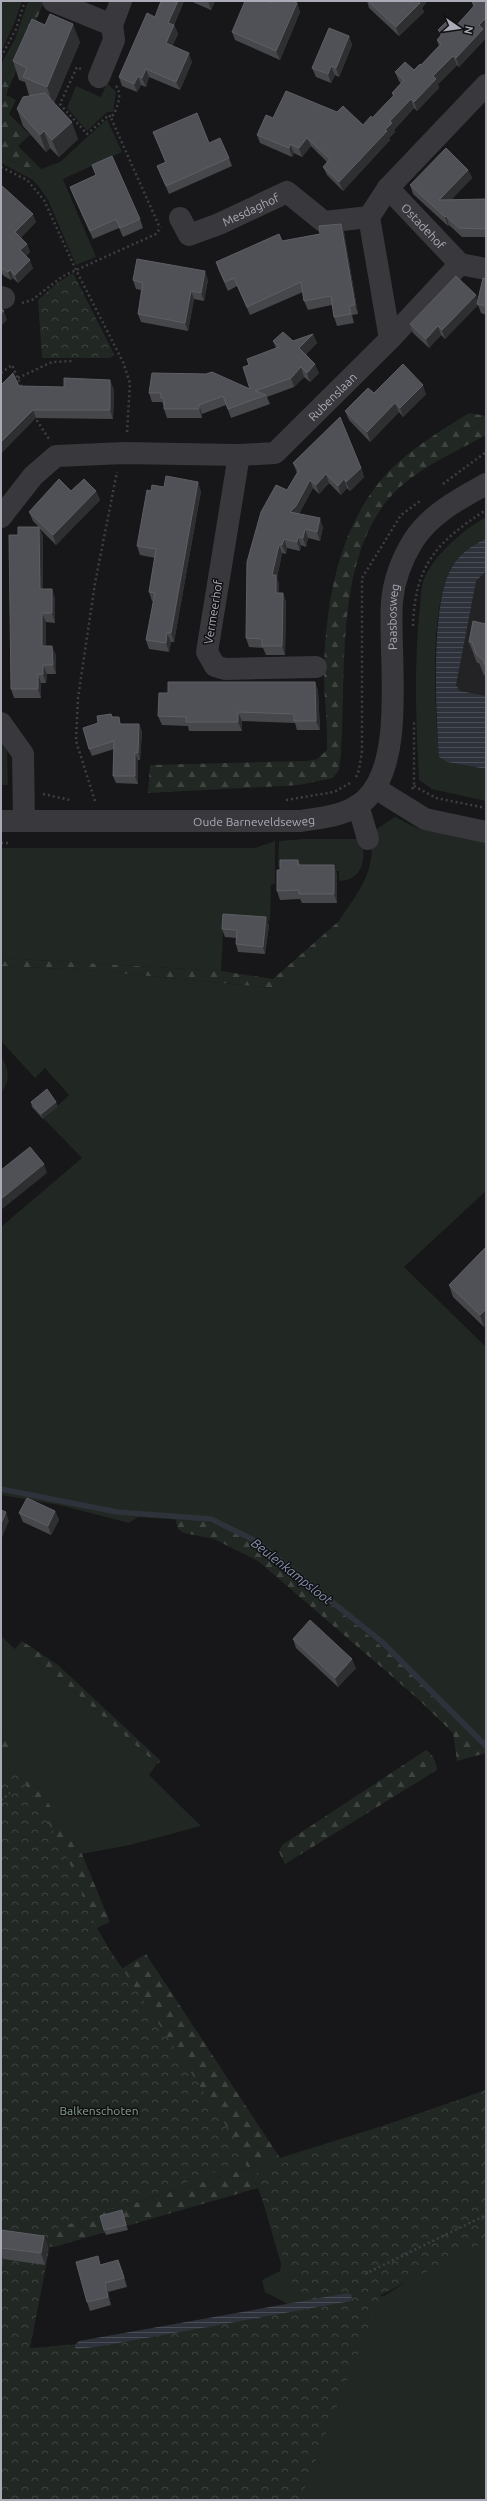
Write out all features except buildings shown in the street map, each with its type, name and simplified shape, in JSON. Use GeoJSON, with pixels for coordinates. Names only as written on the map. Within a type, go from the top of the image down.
{"type":"FeatureCollection","features":[{"type":"Feature","properties":{"kind":"street"},"geometry":{"type":"LineString","coordinates":[[53,1],[112,25]]}},
{"type":"Feature","properties":{"kind":"street"},"geometry":{"type":"LineString","coordinates":[[98,77],[114,40],[112,25],[121,1]]}},
{"type":"Feature","properties":{"kind":"street"},"geometry":{"type":"LineString","coordinates":[[390,339],[369,217],[388,188],[486,85]]}},
{"type":"Feature","properties":{"kind":"street","name":"Ostadehof"},"geometry":{"type":"LineString","coordinates":[[388,188],[460,264]]}},
{"type":"Feature","properties":{"kind":"street","name":"Mesdaghof"},"geometry":{"type":"LineString","coordinates":[[180,218],[190,235],[219,224],[287,192],[324,222],[369,217]]}},
{"type":"Feature","properties":{"kind":"street"},"geometry":{"type":"LineString","coordinates":[[390,339],[460,264],[486,269]]}},
{"type":"Feature","properties":{"kind":"street","name":"Rubenslaan"},"geometry":{"type":"LineString","coordinates":[[56,456],[124,453],[239,455],[275,453],[390,339]]}},
{"type":"Feature","properties":{"kind":"street","name":"Vermeerhof"},"geometry":{"type":"LineString","coordinates":[[239,455],[206,652],[215,666],[226,669],[316,667]]}},
{"type":"Feature","properties":{"kind":"street"},"geometry":{"type":"LineString","coordinates":[[1,517],[33,476],[56,456]]}},
{"type":"Feature","properties":{"kind":"street","name":"Paasbosweg"},"geometry":{"type":"LineString","coordinates":[[375,788],[388,757],[390,744],[392,600],[398,573],[413,541],[423,528],[454,501],[486,484]]}},
{"type":"Feature","properties":{"kind":"street"},"geometry":{"type":"LineString","coordinates":[[1,723],[23,754],[24,820]]}},
{"type":"Feature","properties":{"kind":"street"},"geometry":{"type":"LineString","coordinates":[[375,788],[425,819],[486,832]]}},
{"type":"Feature","properties":{"kind":"street","name":"Oude Barneveldseweg"},"geometry":{"type":"LineString","coordinates":[[1,821],[299,821],[325,818],[344,813],[358,805],[375,788]]}},
{"type":"Feature","properties":{"kind":"street"},"geometry":{"type":"LineString","coordinates":[[358,805],[368,839]]}},
{"type":"Feature","properties":{"kind":"path"},"geometry":{"type":"LineString","coordinates":[[1,57],[16,29],[25,1]]}},
{"type":"Feature","properties":{"kind":"path"},"geometry":{"type":"LineString","coordinates":[[111,118],[116,111],[119,98],[118,87],[77,67],[60,104],[87,134],[109,115],[160,228]]}},
{"type":"Feature","properties":{"kind":"path"},"geometry":{"type":"LineString","coordinates":[[3,297],[20,304],[32,300],[63,276],[156,234],[160,228],[180,218]]}},
{"type":"Feature","properties":{"kind":"path"},"geometry":{"type":"LineString","coordinates":[[18,378],[52,362],[73,362]]}},
{"type":"Feature","properties":{"kind":"path"},"geometry":{"type":"LineString","coordinates":[[1,373],[12,364],[24,393]]}},
{"type":"Feature","properties":{"kind":"path"},"geometry":{"type":"LineString","coordinates":[[33,414],[49,439],[56,456]]}},
{"type":"Feature","properties":{"kind":"path","name":"Paasbosweg"},"geometry":{"type":"LineString","coordinates":[[413,634],[414,603],[420,579],[429,562],[446,538],[486,510]]}},
{"type":"Feature","properties":{"kind":"path"},"geometry":{"type":"LineString","coordinates":[[414,712],[414,786],[436,798],[486,808]]}},
{"type":"Feature","properties":{"kind":"path","name":"Oude Barneveldseweg"},"geometry":{"type":"LineString","coordinates":[[284,800],[344,788],[353,782],[359,770],[362,751]]}},
{"type":"Feature","properties":{"kind":"path"},"geometry":{"type":"LineString","coordinates":[[24,794],[53,795],[72,801]]}},
{"type":"Feature","properties":{"kind":"path"},"geometry":{"type":"LineString","coordinates":[[90,803],[96,803]]}},
{"type":"Feature","properties":{"kind":"path"},"geometry":{"type":"LineString","coordinates":[[1,1800],[10,1793]]}},
{"type":"Feature","properties":{"kind":"path"},"geometry":{"type":"LineString","coordinates":[[365,2274],[486,2215]]}},
{"type":"Feature","properties":{"kind":"shaded area"},"geometry":{"type":"Polygon","coordinates":[[[486,538],[486,571],[476,581],[456,685],[460,691],[486,696],[486,769],[447,762],[439,757],[436,659],[440,605],[445,583],[455,562],[471,547],[486,538]]]}},
{"type":"Feature","properties":{"kind":"shaded area"},"geometry":{"type":"Polygon","coordinates":[[[486,568],[486,699],[455,693],[452,678],[476,574],[486,568]]]}},
{"type":"Feature","properties":{"kind":"shaded area"},"geometry":{"type":"Polygon","coordinates":[[[348,2293],[352,2295],[351,2301],[102,2346],[78,2349],[75,2348],[75,2345],[79,2341],[348,2293]]]}},
{"type":"Feature","properties":{"kind":"green space"},"geometry":{"type":"Polygon","coordinates":[[[1,1],[22,1],[14,24],[1,52],[1,1]]]}},
{"type":"Feature","properties":{"kind":"green space"},"geometry":{"type":"Polygon","coordinates":[[[28,1],[36,1],[23,41],[1,89],[1,64],[15,39],[28,1]]]}},
{"type":"Feature","properties":{"kind":"green space"},"geometry":{"type":"Polygon","coordinates":[[[36,1],[44,1],[6,95],[16,100],[9,114],[30,135],[18,146],[42,170],[33,172],[1,155],[1,89],[23,41],[36,1]]]}},
{"type":"Feature","properties":{"kind":"green space"},"geometry":{"type":"Polygon","coordinates":[[[107,83],[116,92],[113,112],[107,112],[87,131],[67,108],[76,86],[101,97],[107,83]]]}},
{"type":"Feature","properties":{"kind":"green space"},"geometry":{"type":"Polygon","coordinates":[[[107,119],[122,152],[63,179],[96,257],[76,265],[48,200],[33,180],[1,163],[1,155],[33,172],[60,162],[107,119]]]}},
{"type":"Feature","properties":{"kind":"green space"},"geometry":{"type":"Polygon","coordinates":[[[73,273],[114,354],[110,358],[42,358],[38,300],[56,284],[73,273]]]}},
{"type":"Feature","properties":{"kind":"green space"},"geometry":{"type":"Polygon","coordinates":[[[469,413],[486,416],[486,435],[431,465],[400,487],[378,513],[363,543],[353,576],[348,612],[341,754],[339,770],[333,778],[299,785],[148,793],[150,765],[307,761],[317,759],[327,750],[324,674],[325,647],[332,591],[338,564],[347,537],[359,512],[374,489],[392,468],[419,445],[469,413]]]}},
{"type":"Feature","properties":{"kind":"green space"},"geometry":{"type":"Polygon","coordinates":[[[486,517],[486,538],[457,560],[450,570],[443,588],[436,635],[435,688],[439,757],[447,762],[486,769],[486,801],[432,789],[419,780],[416,656],[421,594],[423,582],[427,572],[441,553],[458,536],[486,517]]]}},
{"type":"Feature","properties":{"kind":"green space"},"geometry":{"type":"Polygon","coordinates":[[[1,733],[7,748],[8,785],[1,785],[1,733]]]}},
{"type":"Feature","properties":{"kind":"green space"},"geometry":{"type":"Polygon","coordinates":[[[395,817],[419,829],[486,840],[486,1191],[404,1267],[486,1347],[486,1749],[406,1668],[280,1559],[228,1527],[213,1522],[138,1517],[129,1523],[59,1505],[1,1495],[1,1227],[82,1158],[44,1119],[69,1095],[45,1068],[35,1078],[1,1041],[1,966],[87,970],[273,988],[347,926],[339,921],[360,890],[368,871],[371,860],[372,832],[395,817]]]}},
{"type":"Feature","properties":{"kind":"green space"},"geometry":{"type":"Polygon","coordinates":[[[305,839],[362,839],[363,861],[361,868],[353,877],[347,880],[339,881],[339,871],[303,871],[303,867],[278,867],[279,841],[305,839]]]}},
{"type":"Feature","properties":{"kind":"green space"},"geometry":{"type":"Polygon","coordinates":[[[275,841],[275,884],[271,885],[270,921],[224,919],[221,971],[1,958],[1,848],[255,848],[275,841]]]}},
{"type":"Feature","properties":{"kind":"green space"},"geometry":{"type":"Polygon","coordinates":[[[339,921],[348,926],[273,988],[87,970],[1,966],[1,958],[221,971],[273,979],[339,921]]]}},
{"type":"Feature","properties":{"kind":"green space"},"geometry":{"type":"Polygon","coordinates":[[[1,1057],[6,1065],[8,1079],[1,1092],[1,1057]]]}},
{"type":"Feature","properties":{"kind":"green space"},"geometry":{"type":"Polygon","coordinates":[[[175,1519],[198,1519],[228,1527],[279,1559],[406,1668],[486,1749],[486,1753],[457,1761],[453,1733],[417,1698],[258,1561],[214,1539],[184,1533],[178,1529],[175,1519]]]}},
{"type":"Feature","properties":{"kind":"green space"},"geometry":{"type":"Polygon","coordinates":[[[1,1636],[15,1649],[49,1669],[157,1764],[149,1775],[201,1826],[130,1845],[82,1854],[25,1769],[14,1774],[95,1929],[140,1996],[248,2168],[64,2225],[1,2180],[1,1754],[17,1744],[1,1727],[1,1636]]]}},
{"type":"Feature","properties":{"kind":"green space"},"geometry":{"type":"Polygon","coordinates":[[[22,1641],[58,1665],[161,1761],[157,1764],[49,1669],[15,1649],[22,1641]]]}},
{"type":"Feature","properties":{"kind":"green space"},"geometry":{"type":"Polygon","coordinates":[[[1,1727],[17,1744],[2,1755],[1,1754],[1,1727]]]}},
{"type":"Feature","properties":{"kind":"green space"},"geometry":{"type":"Polygon","coordinates":[[[426,1750],[434,1758],[437,1770],[285,1864],[279,1852],[282,1845],[426,1750]]]}},
{"type":"Feature","properties":{"kind":"green space","name":"Balkenschoten"},"geometry":{"type":"Polygon","coordinates":[[[16,1768],[55,1834],[76,1876],[90,1916],[110,1950],[249,2160],[53,2230],[30,2348],[102,2342],[301,2306],[253,2174],[486,2090],[486,2241],[381,2295],[300,2500],[1,2500],[1,1780],[16,1768]]]}},
{"type":"Feature","properties":{"kind":"green space"},"geometry":{"type":"Polygon","coordinates":[[[25,1768],[82,1854],[110,1922],[95,1929],[14,1774],[25,1768]]]}},
{"type":"Feature","properties":{"kind":"green space"},"geometry":{"type":"Polygon","coordinates":[[[146,1954],[280,2158],[248,2168],[121,1969],[146,1954]]]}},
{"type":"Feature","properties":{"kind":"green space"},"geometry":{"type":"Polygon","coordinates":[[[486,2090],[486,2204],[348,2293],[288,2304],[265,2292],[262,2280],[280,2271],[281,2264],[260,2192],[248,2168],[388,2124],[486,2090]]]}},
{"type":"Feature","properties":{"kind":"green space"},"geometry":{"type":"Polygon","coordinates":[[[248,2168],[258,2188],[54,2247],[1,2239],[1,2180],[64,2225],[248,2168]]]}},
{"type":"Feature","properties":{"kind":"green space"},"geometry":{"type":"Polygon","coordinates":[[[486,2240],[486,2500],[1,2500],[1,2392],[352,2298],[384,2296],[409,2280],[486,2240]]]}},
{"type":"Feature","properties":{"kind":"waterway","name":"Beulenkampsloot"},"geometry":{"type":"LineString","coordinates":[[1,1489],[117,1512],[211,1519],[256,1541],[382,1642],[486,1746]]}}]}
